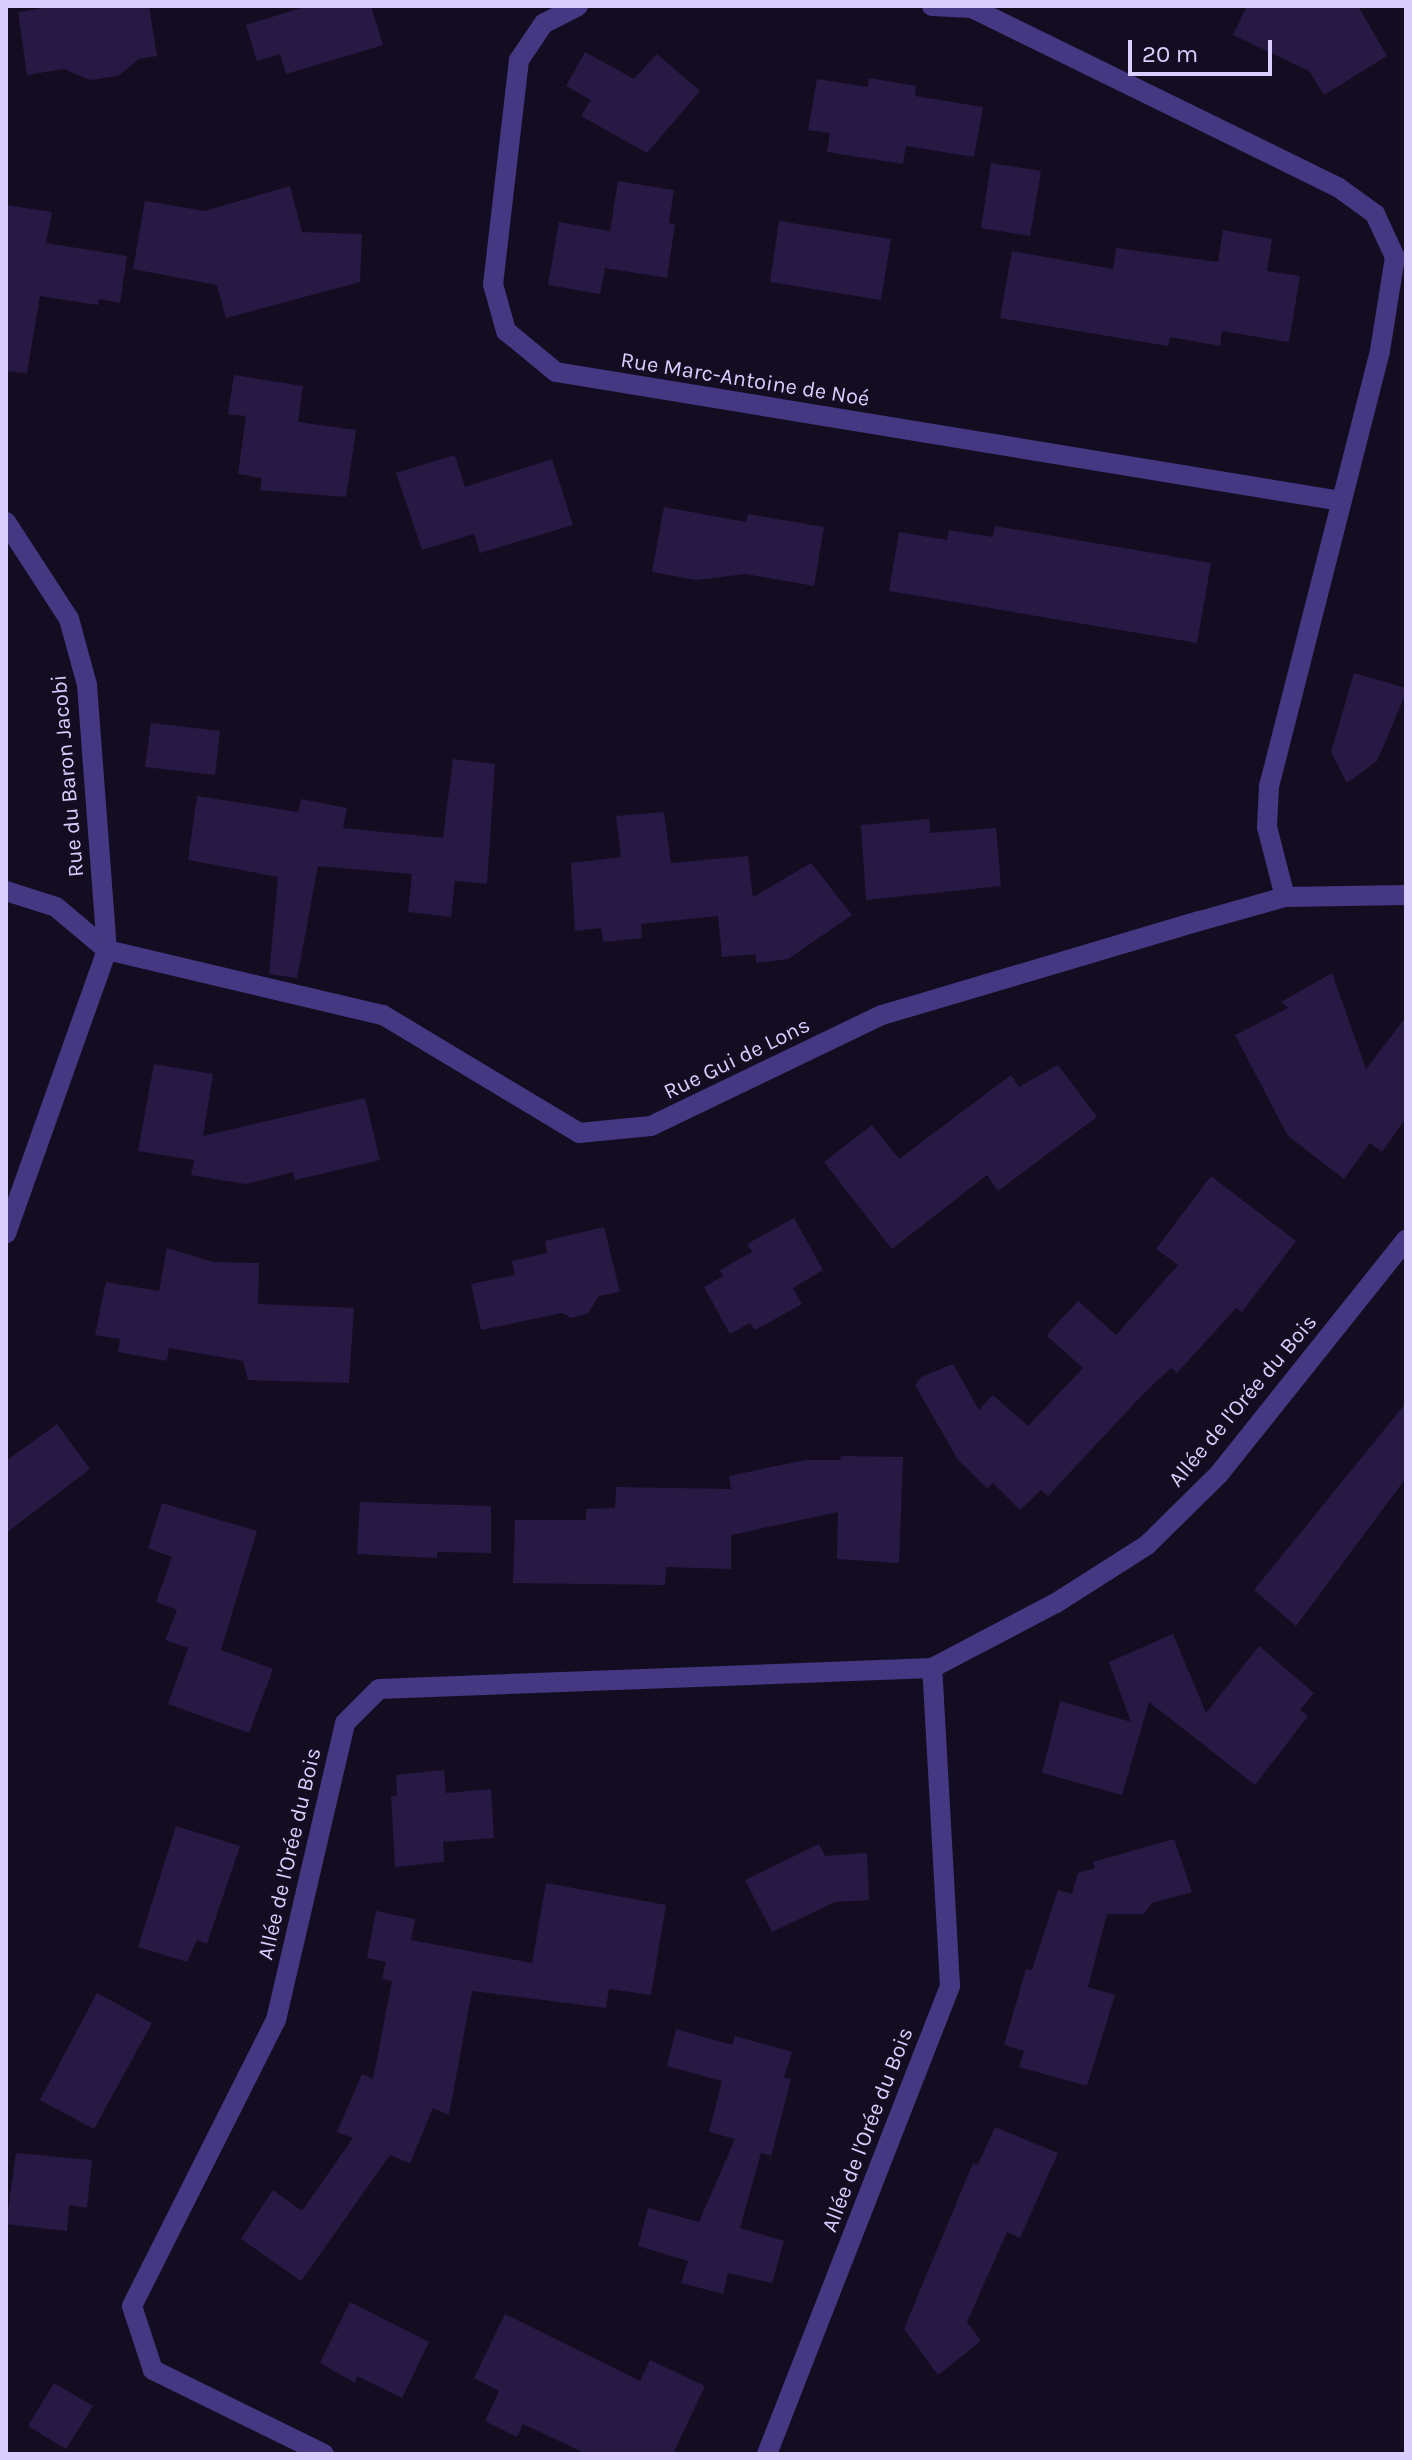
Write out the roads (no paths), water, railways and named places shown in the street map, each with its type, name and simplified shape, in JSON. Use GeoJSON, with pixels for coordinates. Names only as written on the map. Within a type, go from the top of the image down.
{"type":"FeatureCollection","features":[{"type":"Feature","properties":{"kind":"street","name":"Rue Marc-Antoine de Noé"},"geometry":{"type":"LineString","coordinates":[[578,6],[544,23],[519,60],[493,284],[506,331],[556,372],[1341,501]]}},
{"type":"Feature","properties":{"kind":"street"},"geometry":{"type":"LineString","coordinates":[[932,6],[972,8],[1339,188],[1375,214],[1395,257],[1380,351],[1269,786],[1267,827],[1285,897]]}},
{"type":"Feature","properties":{"kind":"street","name":"Rue du Baron Jacobi"},"geometry":{"type":"LineString","coordinates":[[6,522],[69,619],[87,685],[107,950],[6,1234]]}},
{"type":"Feature","properties":{"kind":"street","name":"Rue du Baron Jacobi"},"geometry":{"type":"LineString","coordinates":[[6,891],[56,907],[107,950]]}},
{"type":"Feature","properties":{"kind":"street","name":"Rue Gui de Lons"},"geometry":{"type":"LineString","coordinates":[[107,950],[383,1015],[579,1133],[651,1126],[882,1015],[1285,897],[1406,895]]}},
{"type":"Feature","properties":{"kind":"street","name":"Allée de l'Orée du Bois"},"geometry":{"type":"LineString","coordinates":[[324,2454],[153,2370],[132,2306],[276,2020],[345,1723],[379,1689],[932,1668],[1056,1603],[1147,1545],[1219,1474],[1406,1240]]}},
{"type":"Feature","properties":{"kind":"street","name":"Allée de l'Orée du Bois"},"geometry":{"type":"LineString","coordinates":[[767,2454],[950,1986],[932,1668]]}}]}
